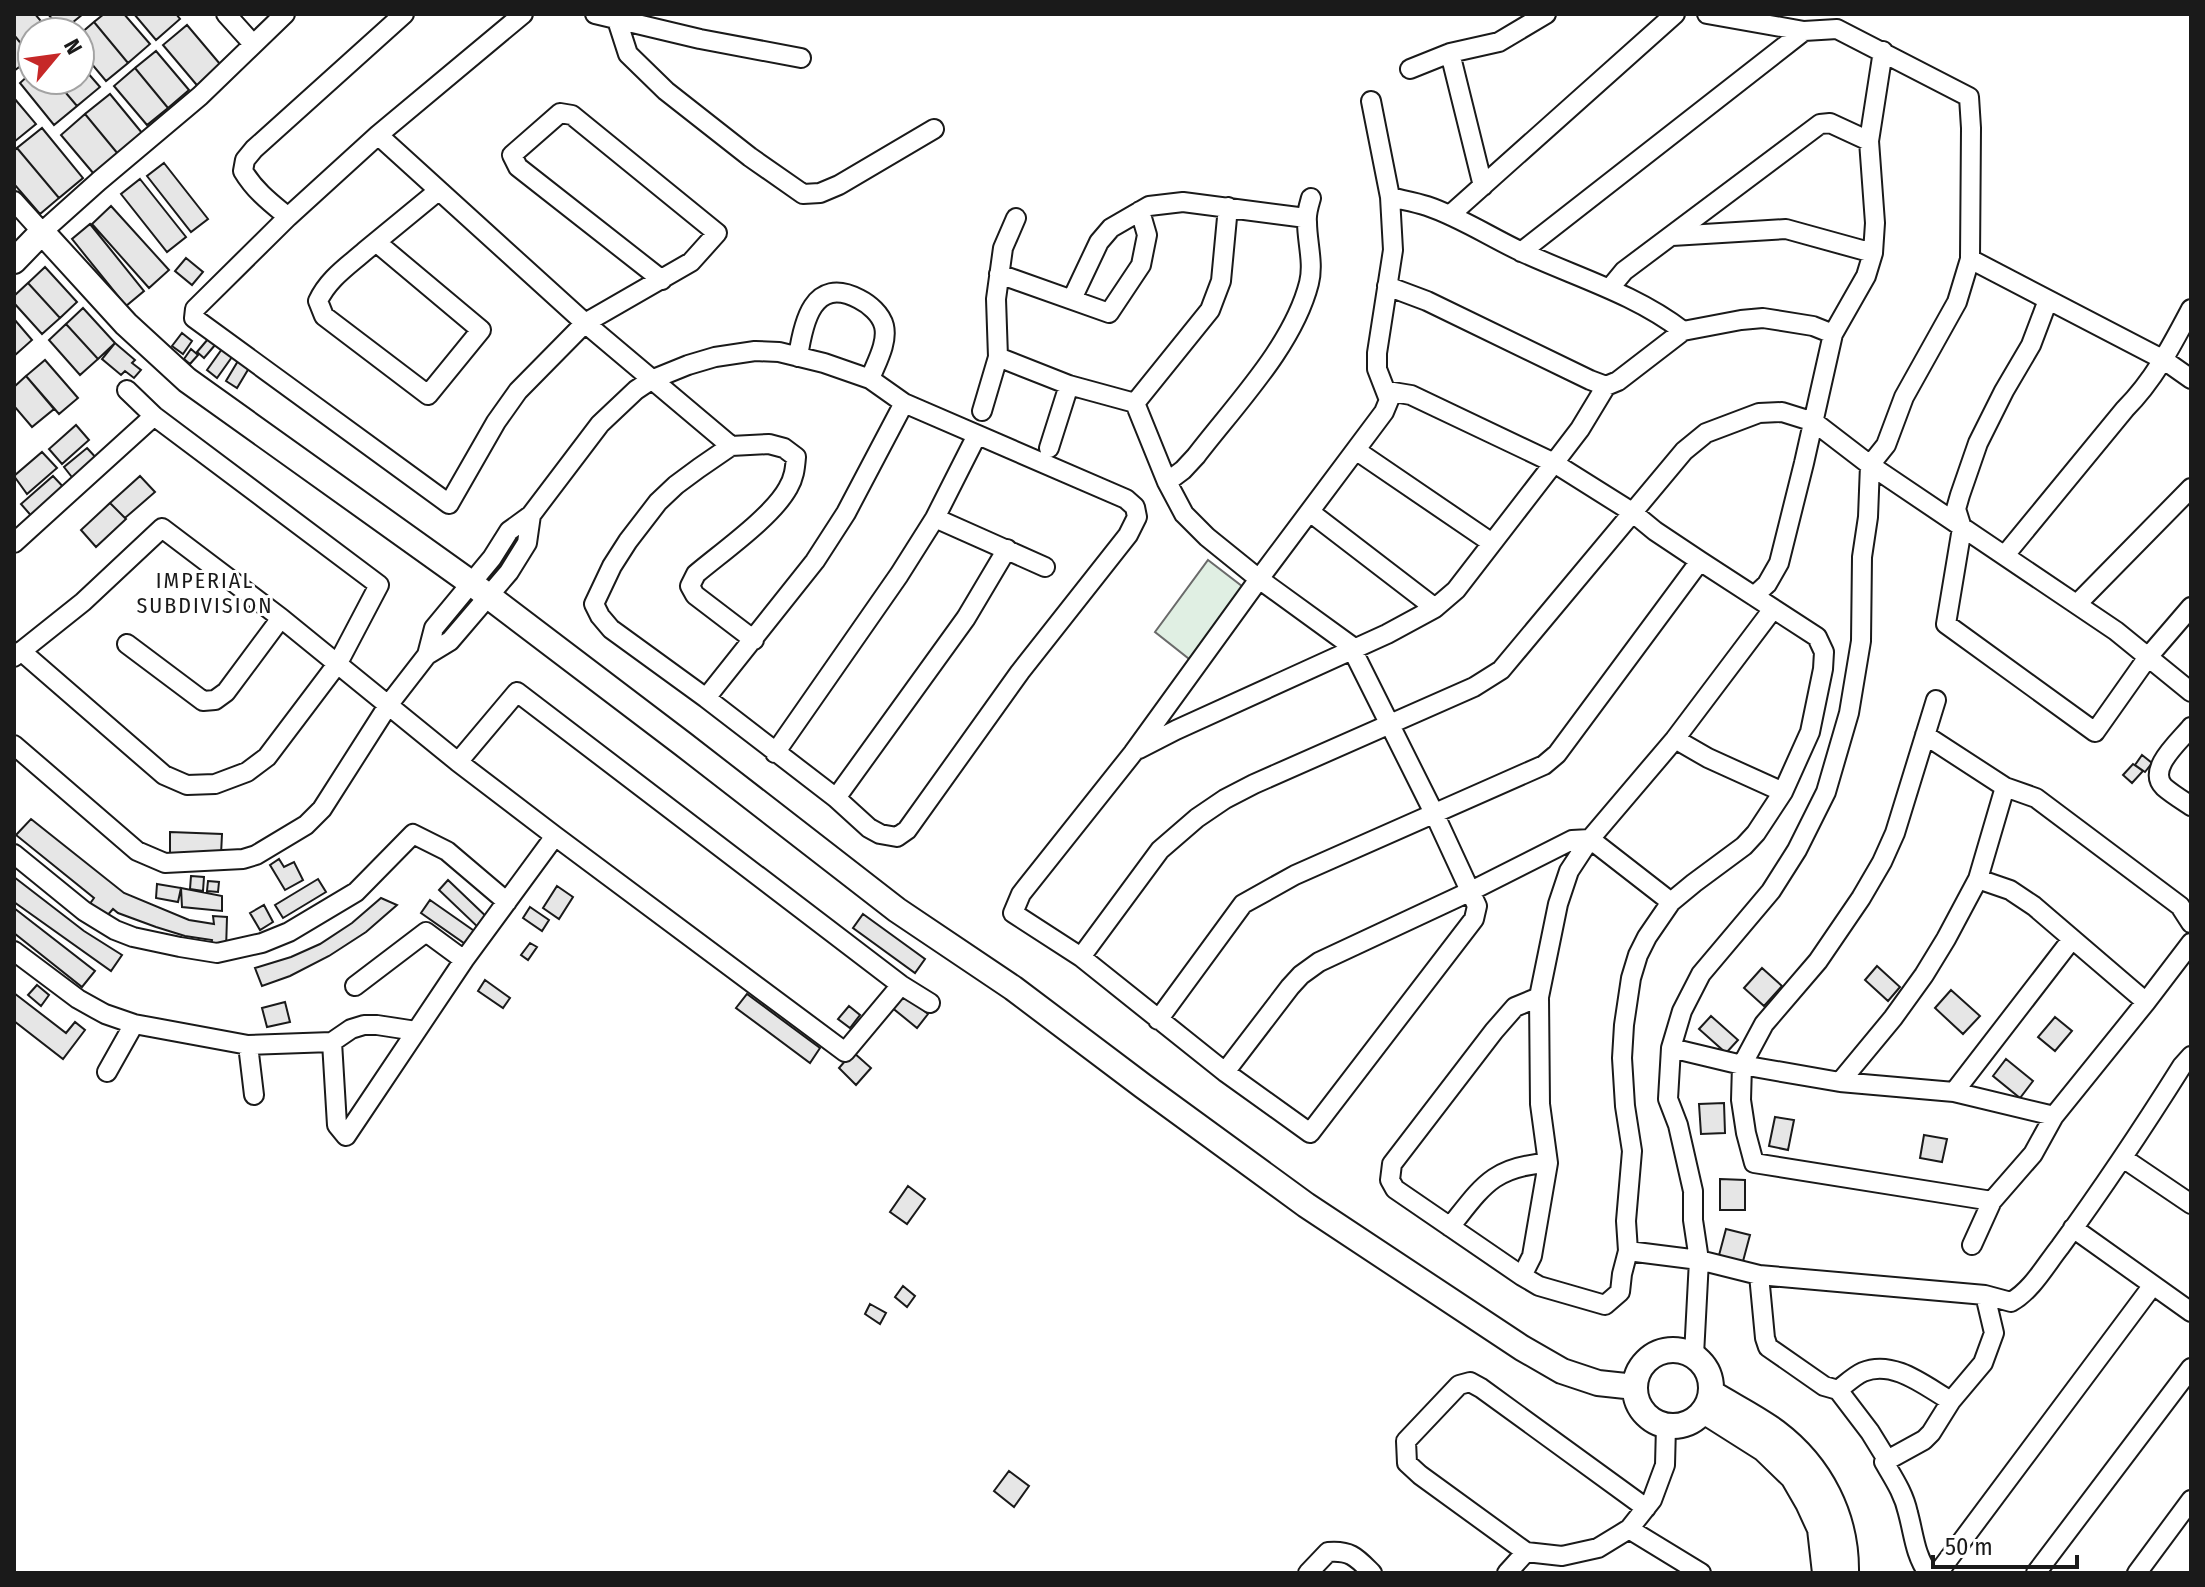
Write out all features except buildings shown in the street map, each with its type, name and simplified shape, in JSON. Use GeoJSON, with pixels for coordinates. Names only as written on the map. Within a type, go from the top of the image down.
{"type":"FeatureCollection","features":[{"type":"Feature","properties":{"kind":"street"},"geometry":{"type":"LineString","coordinates":[[226,14],[253,44]]}},
{"type":"Feature","properties":{"kind":"street"},"geometry":{"type":"LineString","coordinates":[[14,261],[99,181],[189,106],[285,14]]}},
{"type":"Feature","properties":{"kind":"street"},"geometry":{"type":"LineString","coordinates":[[288,217],[252,185],[243,171],[245,160],[404,14]]}},
{"type":"Feature","properties":{"kind":"street"},"geometry":{"type":"LineString","coordinates":[[523,14],[378,135],[288,217],[195,309],[194,318],[449,504],[496,422],[518,391],[585,323],[662,280],[691,262],[717,233],[572,115],[560,113],[512,155],[518,167],[662,280]]}},
{"type":"Feature","properties":{"kind":"street"},"geometry":{"type":"LineString","coordinates":[[595,14],[700,39],[801,58]]}},
{"type":"Feature","properties":{"kind":"street"},"geometry":{"type":"LineString","coordinates":[[1410,69],[1450,53],[1499,42],[1546,14]]}},
{"type":"Feature","properties":{"kind":"street"},"geometry":{"type":"LineString","coordinates":[[1450,215],[1675,14]]}},
{"type":"Feature","properties":{"kind":"street"},"geometry":{"type":"LineString","coordinates":[[1694,1355],[1699,1260],[1693,1220],[1693,1191],[1678,1125],[1668,1099],[1671,1048],[1682,1011],[1701,974],[1771,891],[1797,850],[1826,792],[1849,713],[1861,641],[1862,557],[1868,517],[1870,465],[1886,445],[1904,397],[1957,302],[1970,259],[1969,97],[1837,29],[1804,31],[1707,14]]}},
{"type":"Feature","properties":{"kind":"street"},"geometry":{"type":"LineString","coordinates":[[617,20],[628,54],[666,91],[803,194],[820,193],[839,185],[934,129]]}},
{"type":"Feature","properties":{"kind":"street"},"geometry":{"type":"LineString","coordinates":[[1521,252],[1804,31]]}},
{"type":"Feature","properties":{"kind":"street"},"geometry":{"type":"LineString","coordinates":[[1754,596],[1767,584],[1779,563],[1833,334],[1866,276],[1873,253],[1875,223],[1869,141],[1883,51]]}},
{"type":"Feature","properties":{"kind":"street"},"geometry":{"type":"LineString","coordinates":[[1450,53],[1483,186]]}},
{"type":"Feature","properties":{"kind":"street"},"geometry":{"type":"LineString","coordinates":[[1135,403],[1167,482],[1184,514],[1259,579],[1347,641],[1477,906],[1474,919],[1310,1133],[1225,1072],[1081,957],[1013,913],[1021,894],[1133,753],[1259,579],[1384,412],[1389,400],[1377,369],[1393,250],[1390,197],[1371,101]]}},
{"type":"Feature","properties":{"kind":"street"},"geometry":{"type":"LineString","coordinates":[[1610,288],[1624,271],[1820,124],[1830,123],[1869,141]]}},
{"type":"Feature","properties":{"kind":"street"},"geometry":{"type":"LineString","coordinates":[[378,135],[585,323],[731,446]]}},
{"type":"Feature","properties":{"kind":"street"},"geometry":{"type":"LineString","coordinates":[[376,242],[481,330],[428,395],[324,316],[318,301],[331,280],[376,242],[438,191]]}},
{"type":"Feature","properties":{"kind":"street"},"geometry":{"type":"LineString","coordinates":[[1390,197],[1450,215],[1521,252],[1610,288],[1683,331]]}},
{"type":"Feature","properties":{"kind":"street"},"geometry":{"type":"LineString","coordinates":[[1167,482],[1196,456],[1279,349],[1292,327],[1310,279],[1306,218],[1311,198]]}},
{"type":"Feature","properties":{"kind":"street"},"geometry":{"type":"LineString","coordinates":[[14,201],[126,324],[187,380],[480,590],[897,910],[1013,988],[1306,1205],[1522,1348],[1562,1371],[1598,1383],[1635,1387]]}},
{"type":"Feature","properties":{"kind":"street"},"geometry":{"type":"LineString","coordinates":[[1072,299],[1099,242],[1111,228],[1149,206],[1183,202],[1306,218]]}},
{"type":"Feature","properties":{"kind":"street"},"geometry":{"type":"LineString","coordinates":[[1135,403],[1210,310],[1221,281],[1228,207]]}},
{"type":"Feature","properties":{"kind":"street"},"geometry":{"type":"LineString","coordinates":[[999,274],[1109,313],[1141,265],[1147,235],[1140,211]]}},
{"type":"Feature","properties":{"kind":"street"},"geometry":{"type":"LineString","coordinates":[[982,411],[998,357],[996,299],[1003,248],[1016,218]]}},
{"type":"Feature","properties":{"kind":"street"},"geometry":{"type":"LineString","coordinates":[[1672,236],[1786,229],[1873,253]]}},
{"type":"Feature","properties":{"kind":"street"},"geometry":{"type":"LineString","coordinates":[[1970,259],[2164,360],[2191,379]]}},
{"type":"Feature","properties":{"kind":"street"},"geometry":{"type":"LineString","coordinates":[[1387,286],[1427,301],[1606,386]]}},
{"type":"Feature","properties":{"kind":"street"},"geometry":{"type":"LineString","coordinates":[[798,357],[803,324],[819,300],[835,292],[853,296],[865,302],[883,323],[884,342],[870,379]]}},
{"type":"Feature","properties":{"kind":"street"},"geometry":{"type":"LineString","coordinates":[[2048,300],[2031,345],[1978,443],[1956,509],[1962,528],[1946,624],[2095,732],[2148,657],[2191,607]]}},
{"type":"Feature","properties":{"kind":"street"},"geometry":{"type":"LineString","coordinates":[[2005,555],[2145,388],[2191,309]]}},
{"type":"Feature","properties":{"kind":"street"},"geometry":{"type":"LineString","coordinates":[[1133,753],[1435,608],[1456,590],[1554,463],[1580,429],[1606,386],[1618,381],[1683,331],[1763,318],[1813,326],[1833,334]]}},
{"type":"Feature","properties":{"kind":"street"},"geometry":{"type":"LineString","coordinates":[[14,745],[137,851],[150,858],[165,863],[233,860],[256,855],[306,825],[322,809],[389,704],[427,655],[450,641],[480,590],[509,572],[527,543],[531,515],[600,424],[651,380],[715,357],[755,351],[779,352],[836,366],[870,379],[904,403],[1126,499],[1135,507],[1137,517],[1128,535],[1020,672],[907,830],[897,837],[869,828],[836,798],[611,629],[594,604],[628,541],[658,502],[676,485],[731,446],[769,444],[784,448],[796,457],[795,472],[781,498],[769,512],[696,574],[690,586],[695,595],[754,640]]}},
{"type":"Feature","properties":{"kind":"street"},"geometry":{"type":"LineString","coordinates":[[998,357],[1069,385],[1135,403]]}},
{"type":"Feature","properties":{"kind":"street"},"geometry":{"type":"LineString","coordinates":[[1049,448],[1069,385]]}},
{"type":"Feature","properties":{"kind":"street"},"geometry":{"type":"LineString","coordinates":[[127,390],[154,416],[379,585],[338,663],[267,757],[247,772],[215,784],[187,785],[164,775],[17,654],[83,602],[162,528],[338,663],[458,762],[845,1052],[901,985]]}},
{"type":"Feature","properties":{"kind":"street"},"geometry":{"type":"LineString","coordinates":[[1387,391],[1411,395],[1554,463],[1817,637],[1824,652],[1810,732],[1783,792],[1744,846],[1671,902],[1638,955],[1625,1013],[1622,1058],[1632,1151],[1626,1221],[1628,1251],[1620,1292],[1605,1305],[1539,1286],[1395,1189],[1390,1180],[1392,1164],[1501,1023],[1515,1007],[1539,997]]}},
{"type":"Feature","properties":{"kind":"street"},"geometry":{"type":"LineString","coordinates":[[706,698],[815,561],[839,524],[904,403]]}},
{"type":"Feature","properties":{"kind":"street"},"geometry":{"type":"LineString","coordinates":[[1081,957],[1160,850],[1197,818],[1245,789],[1474,687],[1501,670],[1684,451],[1706,433],[1759,413],[1782,412],[1814,422],[1870,465],[2077,604],[2191,692]]}},
{"type":"Feature","properties":{"kind":"street"},"geometry":{"type":"LineString","coordinates":[[14,543],[154,416]]}},
{"type":"Feature","properties":{"kind":"street"},"geometry":{"type":"LineString","coordinates":[[775,753],[899,575],[935,518],[977,435]]}},
{"type":"Feature","properties":{"kind":"street"},"geometry":{"type":"LineString","coordinates":[[1357,451],[1492,543]]}},
{"type":"Feature","properties":{"kind":"street"},"geometry":{"type":"LineString","coordinates":[[2077,604],[2191,488]]}},
{"type":"Feature","properties":{"kind":"street"},"geometry":{"type":"LineString","coordinates":[[1310,512],[1435,608]]}},
{"type":"Feature","properties":{"kind":"street"},"geometry":{"type":"LineString","coordinates":[[935,518],[1045,567]]}},
{"type":"Feature","properties":{"kind":"street"},"geometry":{"type":"LineString","coordinates":[[836,798],[966,618],[1007,549]]}},
{"type":"Feature","properties":{"kind":"street"},"geometry":{"type":"LineString","coordinates":[[1158,1020],[1243,904],[1295,875],[1544,765],[1557,754],[1700,561]]}},
{"type":"Feature","properties":{"kind":"street"},"geometry":{"type":"LineString","coordinates":[[1522,1276],[1532,1256],[1548,1163],[1540,1104],[1539,997],[1558,904],[1569,871],[1590,839],[1675,739],[1773,609]]}},
{"type":"Feature","properties":{"kind":"street"},"geometry":{"type":"LineString","coordinates":[[127,644],[203,701],[215,700],[226,692],[281,618]]}},
{"type":"Feature","properties":{"kind":"street"},"geometry":{"type":"LineString","coordinates":[[458,762],[517,692],[901,985],[930,1003]]}},
{"type":"Feature","properties":{"kind":"street"},"geometry":{"type":"LineString","coordinates":[[1936,700],[1895,833],[1882,862],[1818,961],[1764,1024],[1742,1065],[1741,1100],[1754,1163],[1992,1201]]}},
{"type":"Feature","properties":{"kind":"street"},"geometry":{"type":"LineString","coordinates":[[2191,727],[2157,774],[2161,785],[2191,806]]}},
{"type":"Feature","properties":{"kind":"street"},"geometry":{"type":"LineString","coordinates":[[1925,735],[2005,787],[2036,798],[2180,906],[2191,923]]}},
{"type":"Feature","properties":{"kind":"street"},"geometry":{"type":"LineString","coordinates":[[1675,739],[1708,758],[1783,792]]}},
{"type":"Feature","properties":{"kind":"street"},"geometry":{"type":"LineString","coordinates":[[1840,1082],[1893,1018],[1946,939],[1978,879],[2005,787]]}},
{"type":"Feature","properties":{"kind":"street"},"geometry":{"type":"LineString","coordinates":[[14,854],[84,911],[115,930],[133,937],[217,953],[262,943],[289,932],[356,892],[413,834],[447,851],[507,902]]}},
{"type":"Feature","properties":{"kind":"street"},"geometry":{"type":"LineString","coordinates":[[332,1042],[337,1125],[346,1136],[464,960],[555,836]]}},
{"type":"Feature","properties":{"kind":"street"},"geometry":{"type":"LineString","coordinates":[[1225,1072],[1290,987],[1319,962],[1572,840],[1590,839],[1671,902]]}},
{"type":"Feature","properties":{"kind":"street"},"geometry":{"type":"LineString","coordinates":[[1978,879],[2010,890],[2034,906],[2146,1002]]}},
{"type":"Feature","properties":{"kind":"street"},"geometry":{"type":"LineString","coordinates":[[355,986],[426,932],[464,960]]}},
{"type":"Feature","properties":{"kind":"street"},"geometry":{"type":"LineString","coordinates":[[1954,1092],[2072,939]]}},
{"type":"Feature","properties":{"kind":"street"},"geometry":{"type":"LineString","coordinates":[[1972,1245],[1992,1201],[2033,1154],[2054,1116],[2191,943]]}},
{"type":"Feature","properties":{"kind":"street"},"geometry":{"type":"LineString","coordinates":[[14,951],[78,999],[105,1014],[134,1024],[248,1045],[332,1042],[351,1029],[364,1025],[416,1031]]}},
{"type":"Feature","properties":{"kind":"street"},"geometry":{"type":"LineString","coordinates":[[107,1072],[134,1024]]}},
{"type":"Feature","properties":{"kind":"street"},"geometry":{"type":"LineString","coordinates":[[248,1045],[254,1095]]}},
{"type":"Feature","properties":{"kind":"street"},"geometry":{"type":"LineString","coordinates":[[1671,1048],[1742,1065],[1840,1082],[1954,1092],[2054,1116]]}},
{"type":"Feature","properties":{"kind":"street"},"geometry":{"type":"LineString","coordinates":[[1628,1251],[1699,1260],[1759,1275],[1985,1295],[2011,1302],[2023,1295],[2188,1065]]}},
{"type":"Feature","properties":{"kind":"street"},"geometry":{"type":"LineString","coordinates":[[2123,1158],[2191,1204]]}},
{"type":"Feature","properties":{"kind":"street"},"geometry":{"type":"LineString","coordinates":[[1450,1227],[1490,1179],[1511,1169],[1548,1163]]}},
{"type":"Feature","properties":{"kind":"street"},"geometry":{"type":"LineString","coordinates":[[2073,1228],[2191,1312]]}},
{"type":"Feature","properties":{"kind":"street"},"geometry":{"type":"LineString","coordinates":[[1759,1275],[1768,1347],[1824,1386],[1838,1390],[1870,1432],[1900,1489],[1914,1543],[1928,1573]]}},
{"type":"Feature","properties":{"kind":"street"},"geometry":{"type":"LineString","coordinates":[[1938,1573],[2153,1285]]}},
{"type":"Feature","properties":{"kind":"street"},"geometry":{"type":"LineString","coordinates":[[1884,1462],[1931,1433],[1951,1401],[1983,1363],[1994,1333],[1985,1295]]}},
{"type":"Feature","properties":{"kind":"street"},"geometry":{"type":"LineString","coordinates":[[1673,1349],[1694,1355],[1708,1371],[1708,1402],[1688,1424],[1666,1426],[1647,1416],[1640,1408],[1635,1387],[1640,1368],[1654,1354],[1673,1349]]}},
{"type":"Feature","properties":{"kind":"street"},"geometry":{"type":"LineString","coordinates":[[2036,1573],[2191,1368]]}},
{"type":"Feature","properties":{"kind":"street"},"geometry":{"type":"LineString","coordinates":[[1838,1390],[1862,1372],[1875,1369],[1914,1378],[1951,1401]]}},
{"type":"Feature","properties":{"kind":"street"},"geometry":{"type":"LineString","coordinates":[[1646,1508],[1470,1382],[1459,1385],[1406,1441],[1407,1463],[1420,1475],[1526,1552],[1562,1556],[1598,1548],[1629,1529],[1646,1508],[1665,1465],[1666,1426]]}},
{"type":"Feature","properties":{"kind":"street"},"geometry":{"type":"LineString","coordinates":[[1708,1402],[1793,1477],[1820,1529],[1825,1573]]}},
{"type":"Feature","properties":{"kind":"street"},"geometry":{"type":"LineString","coordinates":[[1708,1402],[1776,1432],[1810,1464],[1841,1523],[1846,1573]]}},
{"type":"Feature","properties":{"kind":"street"},"geometry":{"type":"LineString","coordinates":[[2137,1573],[2191,1500]]}},
{"type":"Feature","properties":{"kind":"street"},"geometry":{"type":"LineString","coordinates":[[1629,1529],[1701,1573]]}},
{"type":"Feature","properties":{"kind":"street"},"geometry":{"type":"LineString","coordinates":[[1308,1573],[1328,1552],[1342,1551],[1355,1556],[1372,1573]]}},
{"type":"Feature","properties":{"kind":"street"},"geometry":{"type":"LineString","coordinates":[[1507,1573],[1526,1552]]}},
{"type":"Feature","properties":{"kind":"green space"},"geometry":{"type":"Polygon","coordinates":[[[1208,560],[1247,590],[1193,662],[1155,632],[1208,560]]]}},
{"type":"Feature","properties":{"kind":"district","name":"IMPERIAL SUBDIVISION"},"geometry":{"type":"Point","coordinates":[205,592]}}]}
